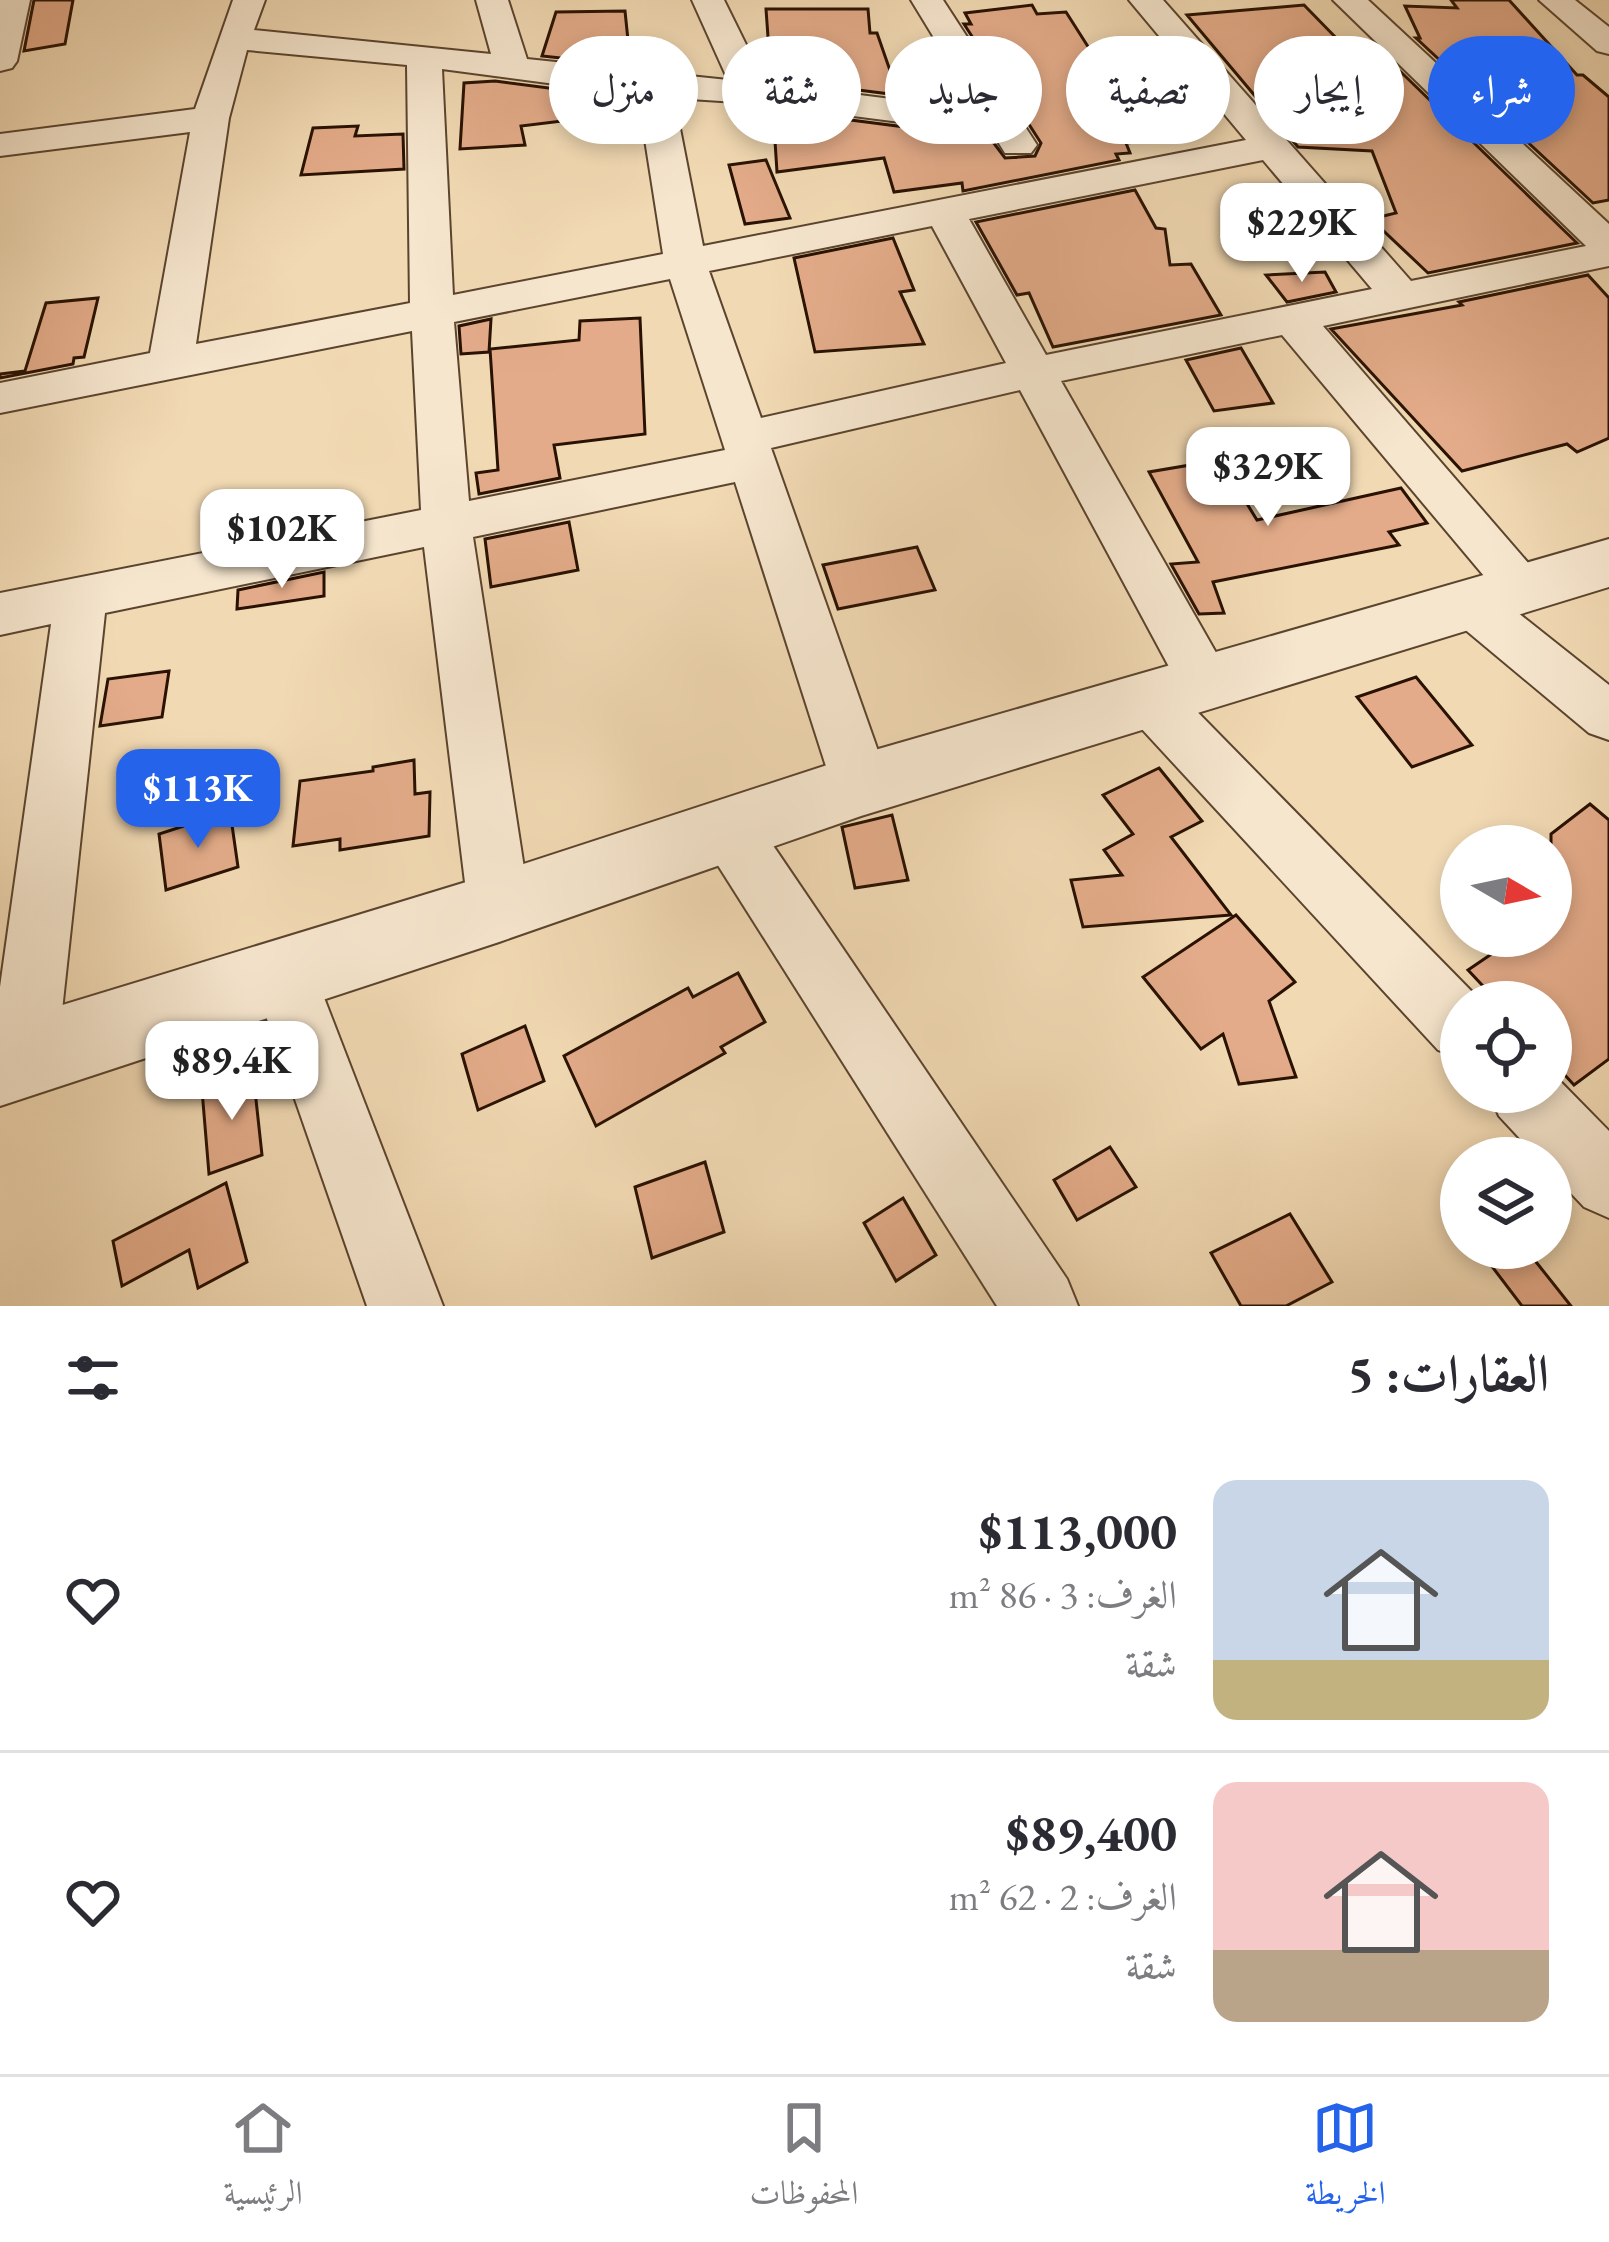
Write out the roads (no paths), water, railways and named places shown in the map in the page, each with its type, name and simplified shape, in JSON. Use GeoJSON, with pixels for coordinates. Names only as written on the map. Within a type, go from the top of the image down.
{"type":"FeatureCollection","features":[{"type":"Feature","properties":{"kind":"street"},"geometry":{"type":"LineString","coordinates":[[0,61],[14,0]]}},
{"type":"Feature","properties":{"kind":"street"},"geometry":{"type":"LineString","coordinates":[[171,363],[211,118],[249,0]]}},
{"type":"Feature","properties":{"kind":"street"},"geometry":{"type":"LineString","coordinates":[[492,0],[512,67]]}},
{"type":"Feature","properties":{"kind":"street"},"geometry":{"type":"LineString","coordinates":[[708,0],[725,36]]}},
{"type":"Feature","properties":{"kind":"street"},"geometry":{"type":"LineString","coordinates":[[927,0],[950,36]]}},
{"type":"Feature","properties":{"kind":"street"},"geometry":{"type":"LineString","coordinates":[[1145,0],[1276,146],[1400,295]]}},
{"type":"Feature","properties":{"kind":"street"},"geometry":{"type":"LineString","coordinates":[[1349,0],[1609,250]]}},
{"type":"Feature","properties":{"kind":"street"},"geometry":{"type":"LineString","coordinates":[[1562,6],[1609,6]]}},
{"type":"Feature","properties":{"kind":"street"},"geometry":{"type":"LineString","coordinates":[[1562,6],[1609,44]]}},
{"type":"Feature","properties":{"kind":"street"},"geometry":{"type":"LineString","coordinates":[[235,39],[549,72]]}},
{"type":"Feature","properties":{"kind":"street"},"geometry":{"type":"LineString","coordinates":[[424,56],[432,310],[446,522],[499,907]]}},
{"type":"Feature","properties":{"kind":"street"},"geometry":{"type":"LineString","coordinates":[[0,145],[211,118]]}},
{"type":"Feature","properties":{"kind":"street"},"geometry":{"type":"LineString","coordinates":[[664,144],[685,262],[861,784]]}},
{"type":"Feature","properties":{"kind":"street"},"geometry":{"type":"LineString","coordinates":[[1017,144],[1041,190]]}},
{"type":"Feature","properties":{"kind":"street"},"geometry":{"type":"LineString","coordinates":[[0,398],[1276,146]]}},
{"type":"Feature","properties":{"kind":"street"},"geometry":{"type":"LineString","coordinates":[[943,209],[1034,373],[1178,692],[1440,1002]]}},
{"type":"Feature","properties":{"kind":"street"},"geometry":{"type":"LineString","coordinates":[[0,614],[446,522],[749,450],[1034,373],[1295,322],[1609,250]]}},
{"type":"Feature","properties":{"kind":"street"},"geometry":{"type":"LineString","coordinates":[[1295,322],[1496,595],[1609,717]]}},
{"type":"Feature","properties":{"kind":"street"},"geometry":{"type":"LineString","coordinates":[[80,596],[70,706],[11,1061],[499,907],[861,784],[1609,563]]}},
{"type":"Feature","properties":{"kind":"street"},"geometry":{"type":"LineString","coordinates":[[728,830],[1040,1306]]}},
{"type":"Feature","properties":{"kind":"street"},"geometry":{"type":"LineString","coordinates":[[284,973],[405,1306]]}},
{"type":"Feature","properties":{"kind":"street"},"geometry":{"type":"LineString","coordinates":[[1543,1113],[1609,1182]]}}]}
